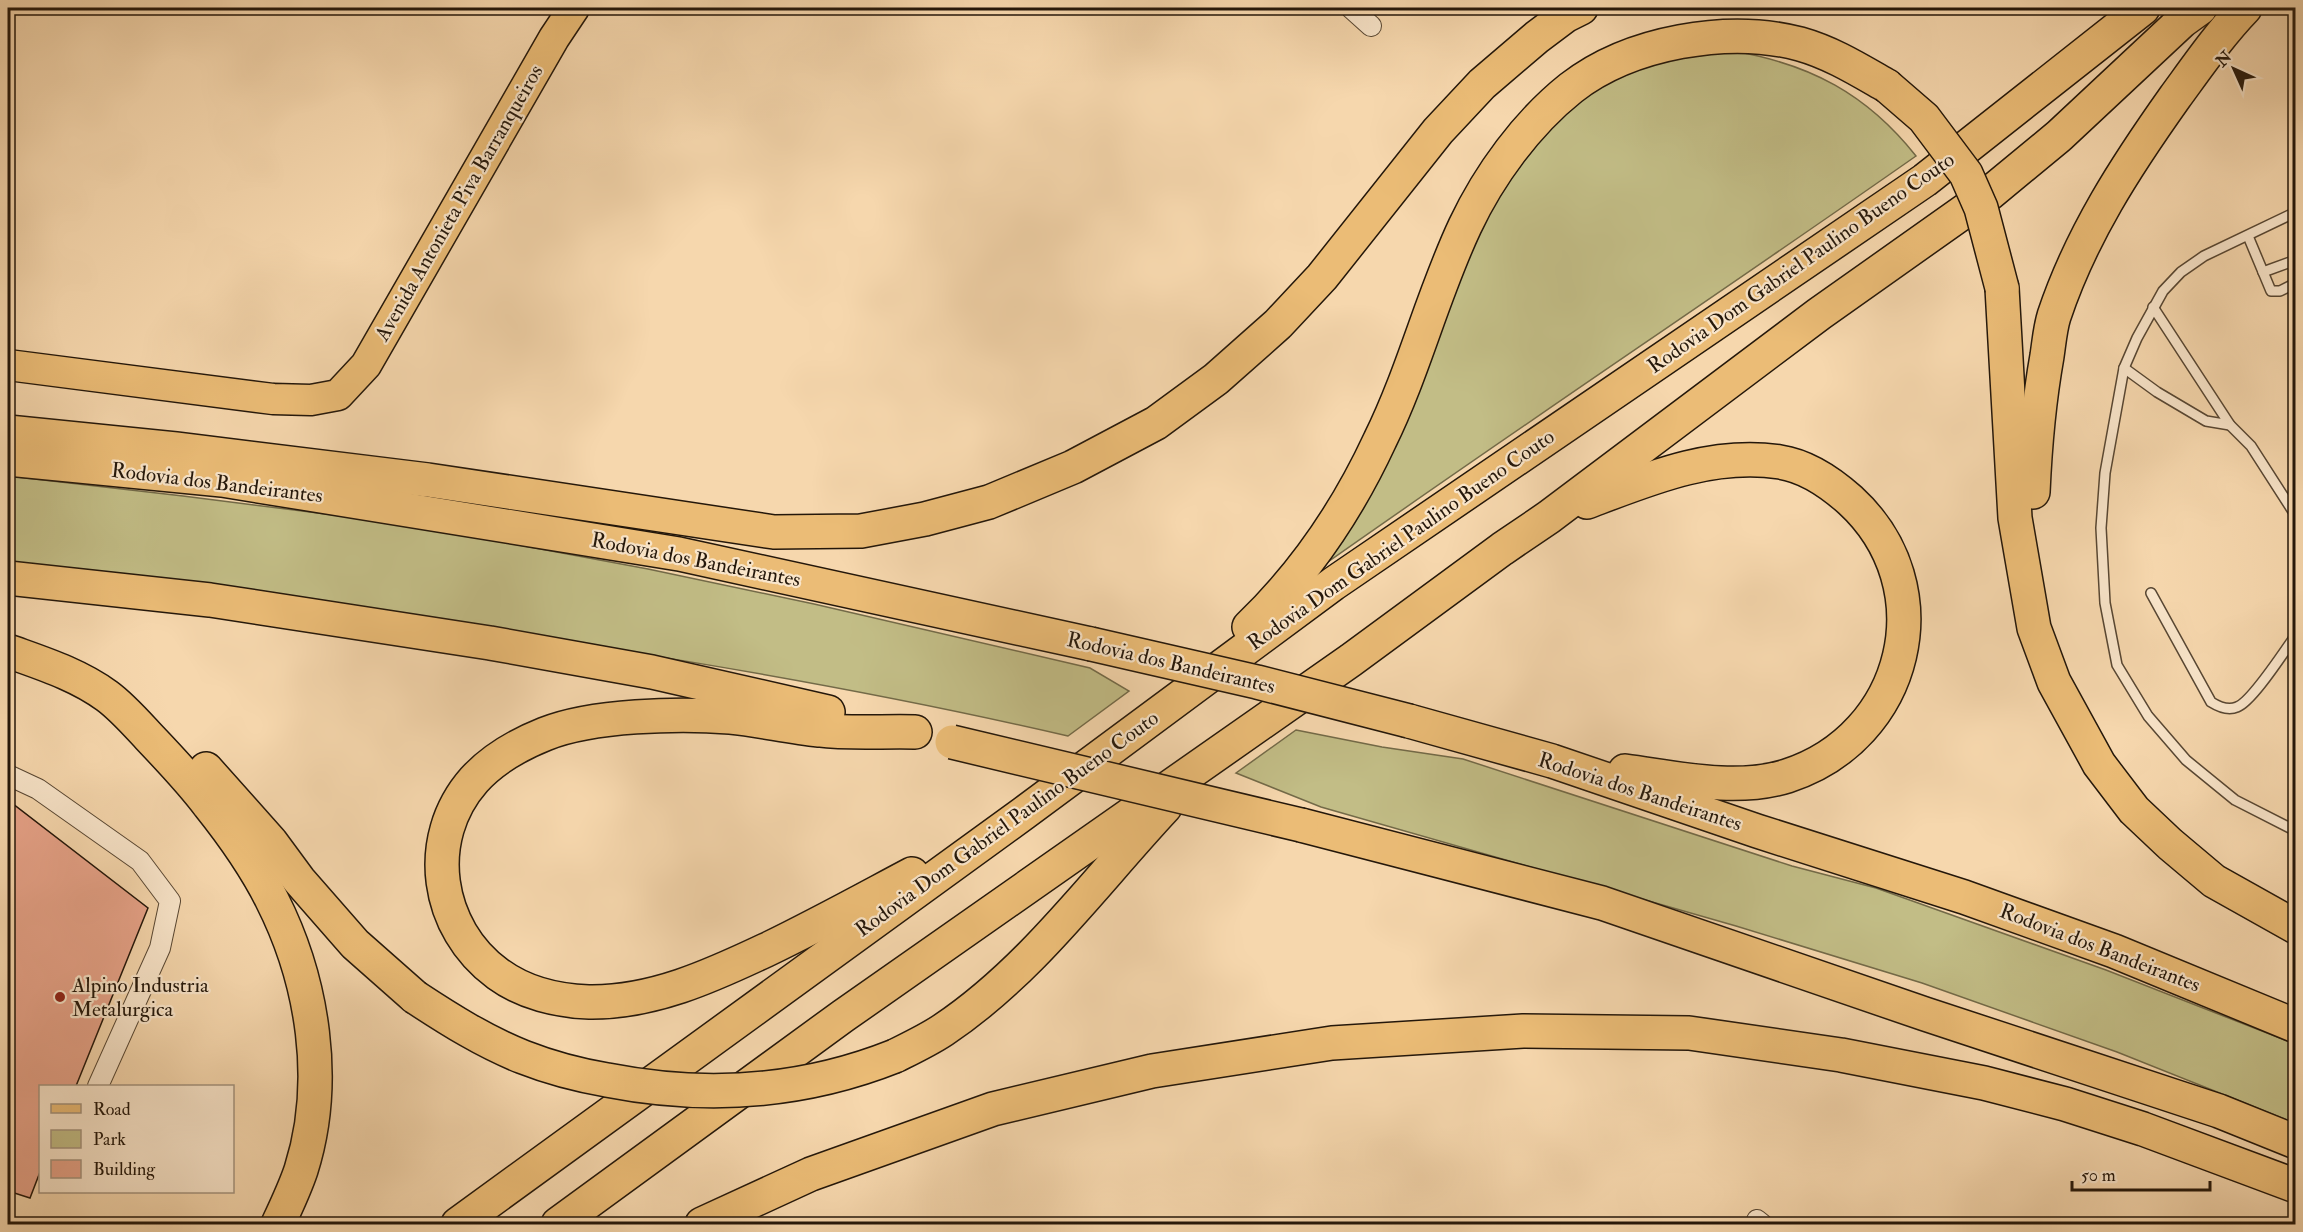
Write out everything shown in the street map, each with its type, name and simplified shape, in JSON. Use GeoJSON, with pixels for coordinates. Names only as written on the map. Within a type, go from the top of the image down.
{"type":"FeatureCollection","features":[{"type":"Feature","properties":{"kind":"highway"},"geometry":{"type":"LineString","coordinates":[[8,432],[176,449],[428,480],[774,532],[861,531],[925,519],[989,502],[1073,468],[1156,423],[1216,379],[1278,324],[1322,277],[1438,131],[1482,84],[1537,37],[1565,16],[1581,8]]}},
{"type":"Feature","properties":{"kind":"highway","name":"Rodovia Dom Gabriel Paulino Bueno Couto"},"geometry":{"type":"LineString","coordinates":[[458,1224],[1024,813],[1352,571],[1925,180],[2143,8]]}},
{"type":"Feature","properties":{"kind":"highway"},"geometry":{"type":"LineString","coordinates":[[558,1224],[853,1009],[1351,660],[1549,516],[1819,314],[1990,193],[2059,136],[2182,21],[2200,8]]}},
{"type":"Feature","properties":{"kind":"highway"},"geometry":{"type":"LineString","coordinates":[[2054,681],[2038,567],[2033,508],[2035,443],[2043,377],[2054,317],[2100,209],[2158,120],[2245,8]]}},
{"type":"Feature","properties":{"kind":"highway"},"geometry":{"type":"LineString","coordinates":[[1152,719],[1269,608],[1316,551],[1352,493],[1400,398],[1439,285],[1466,224],[1494,176],[1531,125],[1573,87],[1613,63],[1664,45],[1695,38],[1724,37],[1766,38],[1800,44],[1840,58],[1887,86],[1924,118],[1966,174],[1981,208],[2002,288],[2015,518],[2034,628],[2054,681],[2099,764],[2134,810],[2214,881],[2295,927]]}},
{"type":"Feature","properties":{"kind":"highway"},"geometry":{"type":"LineString","coordinates":[[1549,516],[1658,475],[1716,461],[1747,458],[1783,462],[1833,485],[1858,507],[1878,533],[1893,561],[1902,594],[1903,624],[1902,648],[1896,670],[1889,690],[1878,709],[1848,744],[1804,770],[1786,777],[1758,782],[1725,783],[1552,762]]}},
{"type":"Feature","properties":{"kind":"highway","name":"Rodovia dos Bandeirantes"},"geometry":{"type":"LineString","coordinates":[[8,459],[222,480],[679,554],[1257,682],[1409,721],[1552,762],[1964,897],[2114,951],[2295,1026]]}},
{"type":"Feature","properties":{"kind":"highway"},"geometry":{"type":"LineString","coordinates":[[8,578],[210,600],[490,643],[652,672],[915,732],[1301,825],[1602,903],[1925,1014],[2219,1111],[2295,1142]]}},
{"type":"Feature","properties":{"kind":"highway"},"geometry":{"type":"LineString","coordinates":[[8,651],[78,679],[107,696],[130,717],[191,781],[241,846],[272,900],[294,952],[310,1010],[314,1090],[310,1128],[301,1169],[278,1224]]}},
{"type":"Feature","properties":{"kind":"highway"},"geometry":{"type":"LineString","coordinates":[[130,717],[204,767],[271,842],[299,880],[355,944],[416,997],[467,1030],[523,1057],[568,1073],[672,1090],[720,1091],[803,1083],[864,1069],[895,1056],[942,1031],[996,988],[1044,941],[1209,759]]}},
{"type":"Feature","properties":{"kind":"highway"},"geometry":{"type":"LineString","coordinates":[[915,732],[822,731],[729,717],[660,717],[595,721],[546,734],[504,755],[475,779],[454,812],[443,844],[440,863],[442,884],[456,925],[481,959],[498,974],[540,994],[561,1000],[591,1002],[643,997],[711,976],[799,934],[1024,813]]}},
{"type":"Feature","properties":{"kind":"highway"},"geometry":{"type":"LineString","coordinates":[[702,1224],[811,1173],[993,1109],[1152,1071],[1332,1043],[1522,1031],[1689,1033],[1841,1054],[1984,1083],[2065,1104],[2143,1129],[2295,1186]]}},
{"type":"Feature","properties":{"kind":"main road","name":"Avenida Antonieta Piva Barranqueiros"},"geometry":{"type":"LineString","coordinates":[[8,365],[273,399],[311,400],[338,395],[366,365],[548,48],[574,8]]}},
{"type":"Feature","properties":{"kind":"street"},"geometry":{"type":"LineString","coordinates":[[1351,8],[1371,26]]}},
{"type":"Feature","properties":{"kind":"street"},"geometry":{"type":"LineString","coordinates":[[8,776],[38,789],[140,861],[170,901],[160,948],[98,1085]]}},
{"type":"Feature","properties":{"kind":"lane"},"geometry":{"type":"LineString","coordinates":[[2295,212],[2204,256],[2181,272],[2163,291],[2124,368],[2105,473],[2101,528],[2105,603],[2117,665],[2148,716],[2186,760],[2235,800],[2295,831]]}},
{"type":"Feature","properties":{"kind":"lane"},"geometry":{"type":"LineString","coordinates":[[2248,236],[2271,291],[2280,291],[2295,283]]}},
{"type":"Feature","properties":{"kind":"lane"},"geometry":{"type":"LineString","coordinates":[[2263,272],[2295,260]]}},
{"type":"Feature","properties":{"kind":"lane"},"geometry":{"type":"LineString","coordinates":[[2154,307],[2230,425],[2251,446],[2295,516]]}},
{"type":"Feature","properties":{"kind":"lane"},"geometry":{"type":"LineString","coordinates":[[2124,368],[2157,392],[2206,421],[2230,425]]}},
{"type":"Feature","properties":{"kind":"lane"},"geometry":{"type":"LineString","coordinates":[[2151,593],[2211,702],[2221,708],[2238,707],[2252,695],[2295,634]]}},
{"type":"Feature","properties":{"kind":"green space"},"geometry":{"type":"Polygon","coordinates":[[[1733,51],[1787,64],[1835,85],[1878,115],[1916,156],[1291,588],[1418,368],[1523,140],[1619,67],[1733,51]]]}},
{"type":"Feature","properties":{"kind":"green space"},"geometry":{"type":"Polygon","coordinates":[[[8,476],[405,524],[648,569],[814,604],[1090,668],[1129,691],[1068,736],[937,707],[673,659],[407,619],[8,565],[8,476]]]}},
{"type":"Feature","properties":{"kind":"green space"},"geometry":{"type":"Polygon","coordinates":[[[1296,730],[1382,747],[1463,759],[1792,866],[1876,888],[2106,970],[2295,1044],[2295,1123],[2117,1052],[1922,983],[1736,926],[1321,807],[1236,773],[1296,730]]]}},
{"type":"Feature","properties":{"kind":"building","name":"Alpino Industria Metalurgica"},"geometry":{"type":"Polygon","coordinates":[[[8,802],[148,908],[76,1085],[39,1085],[39,1175],[30,1198],[8,1191],[8,802]]]}},
{"type":"Feature","properties":{"kind":"place","name":"Alpino Industria Metalurgica"},"geometry":{"type":"Point","coordinates":[60,997]}}]}
